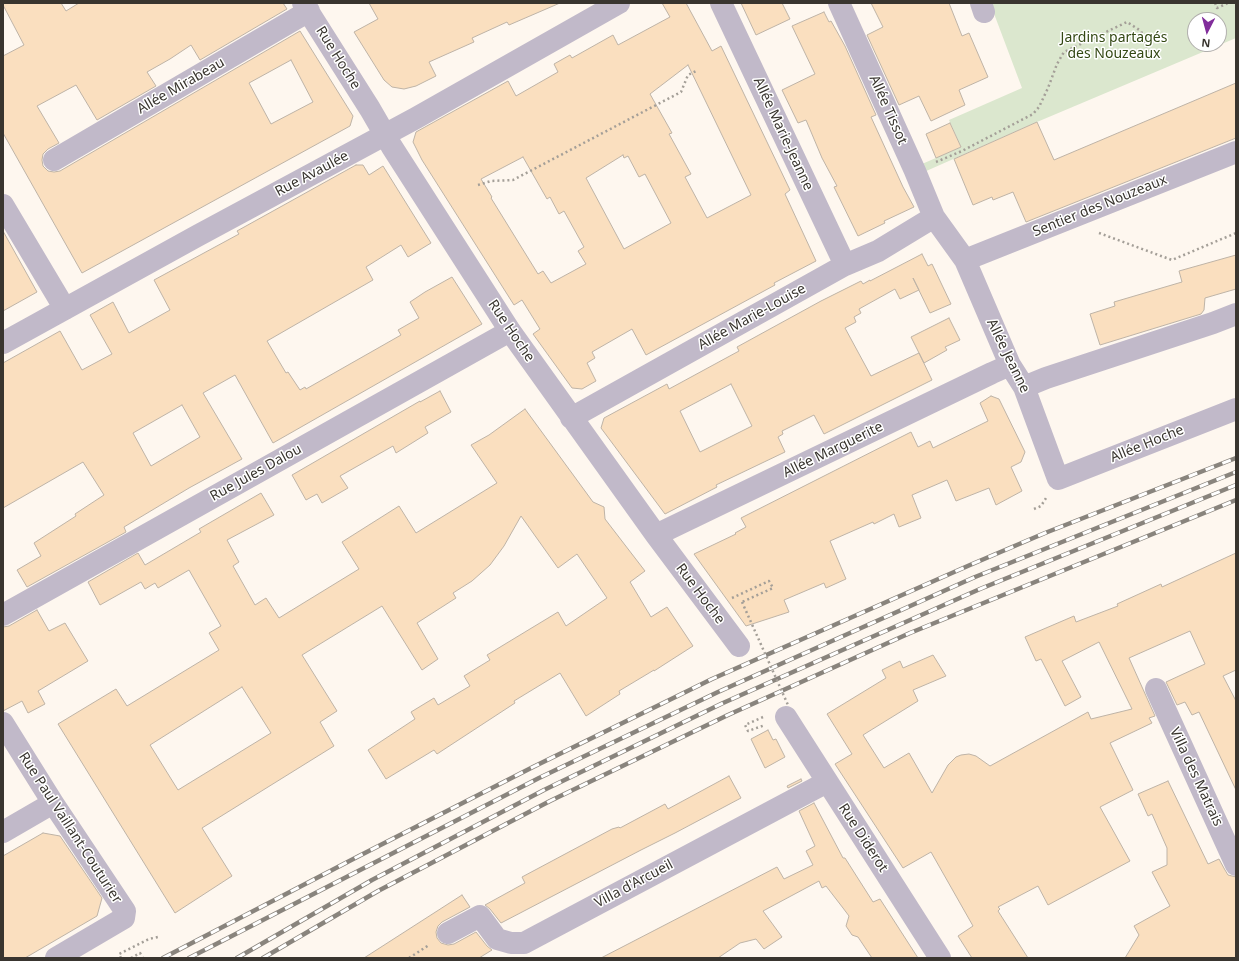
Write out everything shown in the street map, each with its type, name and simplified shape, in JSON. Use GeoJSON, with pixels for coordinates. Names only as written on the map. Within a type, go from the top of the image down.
{"type":"FeatureCollection","features":[{"type":"Feature","properties":{"kind":"street","name":"Rue Avaulée"},"geometry":{"type":"LineString","coordinates":[[3,343],[197,236],[386,135],[619,3]]}},
{"type":"Feature","properties":{"kind":"street","name":"Allée Marie-Jeanne"},"geometry":{"type":"LineString","coordinates":[[721,3],[846,265]]}},
{"type":"Feature","properties":{"kind":"street","name":"Allée Tissot"},"geometry":{"type":"LineString","coordinates":[[839,3],[915,171],[934,217]]}},
{"type":"Feature","properties":{"kind":"street","name":"Rue Hoche"},"geometry":{"type":"LineString","coordinates":[[306,7],[392,147],[510,331],[656,535],[739,646]]}},
{"type":"Feature","properties":{"kind":"street","name":"Allée Mirabeau"},"geometry":{"type":"LineString","coordinates":[[54,160],[306,7]]}},
{"type":"Feature","properties":{"kind":"street","name":"Sentier des Nouzeaux"},"geometry":{"type":"LineString","coordinates":[[965,260],[1236,152]]}},
{"type":"Feature","properties":{"kind":"street"},"geometry":{"type":"LineString","coordinates":[[3,205],[65,309]]}},
{"type":"Feature","properties":{"kind":"street","name":"Allée Marie-Louise"},"geometry":{"type":"LineString","coordinates":[[571,418],[846,265],[878,251],[934,217]]}},
{"type":"Feature","properties":{"kind":"street","name":"Allée Jeanne"},"geometry":{"type":"LineString","coordinates":[[934,217],[965,260],[1010,365],[1024,387],[1058,479]]}},
{"type":"Feature","properties":{"kind":"street"},"geometry":{"type":"LineString","coordinates":[[1024,387],[1046,378],[1213,324],[1236,314]]}},
{"type":"Feature","properties":{"kind":"street","name":"Rue Jules Dalou"},"geometry":{"type":"LineString","coordinates":[[3,615],[510,331]]}},
{"type":"Feature","properties":{"kind":"street","name":"Allée Marguerite"},"geometry":{"type":"LineString","coordinates":[[656,535],[1010,365]]}},
{"type":"Feature","properties":{"kind":"street","name":"Allée Hoche"},"geometry":{"type":"LineString","coordinates":[[1058,479],[1236,409]]}},
{"type":"Feature","properties":{"kind":"street","name":"Villa des Matrais"},"geometry":{"type":"LineString","coordinates":[[1156,690],[1236,865]]}},
{"type":"Feature","properties":{"kind":"street","name":"Rue Diderot"},"geometry":{"type":"LineString","coordinates":[[787,711],[827,782],[940,958]]}},
{"type":"Feature","properties":{"kind":"street","name":"Rue Paul Vaillant-Couturier"},"geometry":{"type":"LineString","coordinates":[[3,723],[68,827],[125,911],[124,918],[56,958]]}},
{"type":"Feature","properties":{"kind":"street","name":"Villa d'Arcueil"},"geometry":{"type":"LineString","coordinates":[[448,933],[480,916],[497,939],[511,943],[524,942],[827,782]]}},
{"type":"Feature","properties":{"kind":"street"},"geometry":{"type":"LineString","coordinates":[[3,832],[53,803]]}},
{"type":"Feature","properties":{"kind":"path"},"geometry":{"type":"LineString","coordinates":[[1215,3],[1217,8],[1228,3]]}},
{"type":"Feature","properties":{"kind":"path"},"geometry":{"type":"LineString","coordinates":[[915,171],[962,151],[1033,114],[1039,106],[1048,88],[1056,64],[1064,52],[1127,22],[1141,31],[1150,55]]}},
{"type":"Feature","properties":{"kind":"path"},"geometry":{"type":"LineString","coordinates":[[478,185],[491,181],[513,180],[674,96],[681,92],[688,75],[696,71]]}},
{"type":"Feature","properties":{"kind":"path"},"geometry":{"type":"LineString","coordinates":[[1065,220],[1172,260],[1236,233]]}},
{"type":"Feature","properties":{"kind":"path"},"geometry":{"type":"LineString","coordinates":[[1034,509],[1041,506]]}},
{"type":"Feature","properties":{"kind":"path"},"geometry":{"type":"LineString","coordinates":[[710,608],[769,581],[773,588],[742,602],[787,711]]}},
{"type":"Feature","properties":{"kind":"path"},"geometry":{"type":"LineString","coordinates":[[121,958],[119,954],[149,939],[158,937]]}},
{"type":"Feature","properties":{"kind":"path"},"geometry":{"type":"LineString","coordinates":[[131,958],[140,953],[143,958]]}},
{"type":"Feature","properties":{"kind":"green space","name":"Jardins partagés des Nouzeaux"},"geometry":{"type":"Polygon","coordinates":[[[990,3],[1236,3],[1236,38],[1227,42],[1227,12],[1187,12],[1187,52],[1203,52],[1037,122],[924,172],[922,164],[961,147],[949,120],[1022,88],[990,3]]]}},
{"type":"Feature","properties":{"kind":"building"},"geometry":{"type":"Polygon","coordinates":[[[3,3],[61,3],[66,11],[79,3],[283,3],[287,9],[200,60],[191,45],[147,72],[156,86],[97,120],[76,85],[37,106],[59,143],[48,149],[43,154],[43,166],[48,171],[60,171],[300,31],[353,116],[350,126],[82,273],[3,133],[3,56],[24,45],[3,3]],[[291,60],[249,83],[271,124],[313,102],[291,60]]]}},
{"type":"Feature","properties":{"kind":"building"},"geometry":{"type":"Polygon","coordinates":[[[369,3],[560,3],[509,25],[507,22],[472,38],[474,42],[429,62],[436,76],[416,86],[404,89],[392,87],[384,80],[354,32],[378,19],[369,3]]]}},
{"type":"Feature","properties":{"kind":"building"},"geometry":{"type":"Polygon","coordinates":[[[662,3],[686,3],[712,51],[721,46],[790,190],[785,194],[816,261],[646,355],[632,329],[592,352],[595,358],[587,363],[596,381],[582,389],[572,388],[533,334],[540,329],[522,300],[514,305],[422,160],[413,142],[416,132],[508,81],[516,96],[558,72],[554,64],[570,55],[572,58],[613,35],[618,45],[670,17],[662,3]],[[688,65],[650,94],[672,133],[669,134],[691,174],[685,177],[707,218],[751,195],[688,65]],[[623,155],[586,178],[624,249],[671,223],[645,174],[639,177],[628,156],[624,158],[623,155]],[[523,157],[481,179],[492,197],[491,198],[538,274],[543,271],[551,283],[586,264],[578,251],[584,247],[564,211],[559,214],[550,197],[547,199],[523,157]]]}},
{"type":"Feature","properties":{"kind":"building"},"geometry":{"type":"Polygon","coordinates":[[[741,3],[782,3],[790,19],[756,35],[741,3]]]}},
{"type":"Feature","properties":{"kind":"building"},"geometry":{"type":"Polygon","coordinates":[[[871,3],[949,3],[962,36],[969,33],[988,77],[959,90],[965,105],[931,121],[919,96],[899,105],[867,35],[883,27],[871,3]]]}},
{"type":"Feature","properties":{"kind":"building"},"geometry":{"type":"Polygon","coordinates":[[[824,12],[829,22],[831,21],[845,46],[876,115],[871,117],[903,187],[914,207],[884,221],[885,223],[858,236],[834,187],[837,186],[822,158],[806,120],[798,123],[782,90],[815,74],[792,26],[824,12]]]}},
{"type":"Feature","properties":{"kind":"building"},"geometry":{"type":"Polygon","coordinates":[[[1236,83],[1236,138],[1026,222],[1013,192],[993,200],[992,197],[973,205],[954,159],[1037,122],[1054,160],[1236,83]]]}},
{"type":"Feature","properties":{"kind":"building"},"geometry":{"type":"Polygon","coordinates":[[[950,123],[961,147],[936,158],[926,134],[950,123]]]}},
{"type":"Feature","properties":{"kind":"building"},"geometry":{"type":"Polygon","coordinates":[[[356,165],[363,165],[369,175],[383,166],[431,243],[408,257],[401,245],[366,267],[373,280],[267,341],[286,373],[288,372],[300,390],[305,387],[306,389],[401,335],[398,330],[419,318],[410,302],[452,277],[482,324],[273,443],[235,375],[203,393],[242,459],[189,488],[124,527],[126,532],[27,587],[17,570],[41,556],[34,543],[76,516],[75,514],[104,495],[83,462],[3,508],[3,363],[60,331],[82,370],[112,354],[90,315],[113,302],[129,333],[170,310],[154,280],[239,234],[237,231],[356,165]],[[182,405],[133,433],[151,466],[200,437],[182,405]]]}},
{"type":"Feature","properties":{"kind":"building"},"geometry":{"type":"Polygon","coordinates":[[[3,231],[37,292],[3,311],[3,231]]]}},
{"type":"Feature","properties":{"kind":"building"},"geometry":{"type":"Polygon","coordinates":[[[922,254],[928,266],[932,264],[951,304],[930,313],[919,290],[900,299],[895,289],[859,309],[861,313],[854,317],[856,322],[845,328],[871,376],[919,353],[932,380],[824,434],[814,415],[782,431],[783,434],[778,437],[785,452],[716,485],[717,487],[665,514],[601,428],[604,418],[667,384],[669,389],[739,351],[737,347],[821,301],[861,281],[863,284],[870,281],[922,254]],[[731,384],[680,411],[700,452],[752,426],[731,384]]]}},
{"type":"Feature","properties":{"kind":"building"},"geometry":{"type":"Polygon","coordinates":[[[1236,255],[1236,289],[1205,298],[1204,310],[1201,314],[1100,345],[1090,314],[1115,306],[1114,302],[1182,282],[1179,271],[1236,255]]]}},
{"type":"Feature","properties":{"kind":"building"},"geometry":{"type":"Polygon","coordinates":[[[949,318],[960,340],[945,347],[947,350],[924,363],[911,337],[949,318]]]}},
{"type":"Feature","properties":{"kind":"building"},"geometry":{"type":"Polygon","coordinates":[[[440,391],[451,412],[425,427],[428,433],[396,453],[393,446],[340,476],[348,488],[322,503],[317,494],[306,500],[292,475],[440,391]]]}},
{"type":"Feature","properties":{"kind":"building"},"geometry":{"type":"Polygon","coordinates":[[[991,396],[999,399],[1025,452],[1021,462],[1011,467],[1022,491],[996,505],[989,488],[956,501],[947,480],[912,495],[921,518],[899,527],[894,514],[874,524],[873,522],[830,541],[846,579],[826,588],[824,583],[784,600],[789,612],[746,626],[694,554],[736,534],[735,533],[746,527],[741,518],[911,432],[918,447],[930,441],[933,448],[988,421],[980,403],[991,396]]]}},
{"type":"Feature","properties":{"kind":"building"},"geometry":{"type":"Polygon","coordinates":[[[525,409],[593,502],[604,507],[605,519],[645,571],[630,582],[651,617],[667,607],[693,646],[619,691],[620,694],[586,716],[560,673],[514,701],[515,703],[437,754],[434,750],[386,779],[368,750],[415,719],[411,712],[434,698],[438,705],[470,686],[464,676],[490,660],[487,655],[558,612],[566,626],[607,598],[577,554],[558,568],[521,516],[504,546],[490,565],[472,581],[453,593],[456,598],[417,623],[438,659],[422,670],[382,606],[302,655],[337,711],[320,722],[334,746],[202,828],[232,876],[175,913],[58,724],[116,689],[127,706],[219,650],[209,633],[221,626],[189,570],[158,588],[155,583],[145,589],[141,582],[100,605],[88,582],[138,553],[145,565],[201,532],[199,529],[261,493],[274,515],[227,540],[239,562],[233,566],[255,605],[266,598],[279,618],[359,569],[342,542],[399,506],[416,533],[497,483],[471,445],[489,435],[525,409]],[[242,687],[150,745],[178,790],[271,733],[242,687]]]}},
{"type":"Feature","properties":{"kind":"building"},"geometry":{"type":"Polygon","coordinates":[[[1236,553],[1236,670],[1223,676],[1236,701],[1236,790],[1199,712],[1192,715],[1185,702],[1177,705],[1166,682],[1205,664],[1190,631],[1129,658],[1155,716],[1149,718],[1152,723],[1110,743],[1133,790],[1100,807],[1130,861],[1048,905],[1038,886],[998,907],[1000,909],[998,911],[1028,958],[972,958],[958,936],[973,926],[931,852],[903,868],[835,764],[852,754],[827,714],[886,678],[882,670],[900,661],[903,668],[933,655],[946,676],[913,690],[918,701],[863,735],[884,768],[909,753],[932,793],[948,765],[956,757],[969,754],[976,756],[990,766],[1088,712],[1091,719],[1132,709],[1099,642],[1062,661],[1081,697],[1065,706],[1041,659],[1036,661],[1025,637],[1074,616],[1076,622],[1118,606],[1117,604],[1161,584],[1162,587],[1236,553]]]}},
{"type":"Feature","properties":{"kind":"building"},"geometry":{"type":"Polygon","coordinates":[[[37,610],[49,631],[65,623],[88,661],[38,691],[45,704],[28,713],[22,701],[3,711],[3,627],[9,626],[37,610]]]}},
{"type":"Feature","properties":{"kind":"building"},"geometry":{"type":"Polygon","coordinates":[[[768,730],[773,740],[776,739],[785,757],[765,768],[751,739],[768,730]]]}},
{"type":"Feature","properties":{"kind":"building"},"geometry":{"type":"Polygon","coordinates":[[[729,776],[741,798],[675,833],[501,923],[485,905],[525,883],[522,877],[612,829],[620,828],[665,804],[668,809],[729,776]]]}},
{"type":"Feature","properties":{"kind":"building"},"geometry":{"type":"Polygon","coordinates":[[[801,779],[802,781],[788,788],[787,786],[801,779]]]}},
{"type":"Feature","properties":{"kind":"building"},"geometry":{"type":"Polygon","coordinates":[[[1168,781],[1208,864],[1219,859],[1228,875],[1236,877],[1236,958],[1125,958],[1139,935],[1134,926],[1170,906],[1152,872],[1167,865],[1167,848],[1152,814],[1148,816],[1138,794],[1168,781]]]}},
{"type":"Feature","properties":{"kind":"building"},"geometry":{"type":"Polygon","coordinates":[[[814,803],[843,858],[845,858],[873,902],[880,899],[918,958],[872,958],[858,937],[852,935],[846,926],[849,916],[826,886],[822,888],[819,881],[763,911],[782,937],[764,949],[756,939],[740,943],[718,958],[601,958],[777,867],[784,879],[813,865],[806,851],[815,846],[799,811],[814,803]]]}},
{"type":"Feature","properties":{"kind":"building"},"geometry":{"type":"Polygon","coordinates":[[[43,833],[60,836],[102,898],[97,916],[25,958],[3,958],[3,856],[43,833]]]}},
{"type":"Feature","properties":{"kind":"building"},"geometry":{"type":"Polygon","coordinates":[[[462,895],[470,907],[442,922],[438,926],[436,932],[437,938],[441,943],[448,945],[454,944],[476,932],[492,950],[479,958],[364,958],[462,895]]]}},
{"type":"Feature","properties":{"kind":"railway"},"geometry":{"type":"LineString","coordinates":[[163,958],[533,767],[712,679],[1045,533],[1236,458]]}},
{"type":"Feature","properties":{"kind":"railway"},"geometry":{"type":"LineString","coordinates":[[189,958],[539,778],[718,692],[975,577],[1236,472]]}},
{"type":"Feature","properties":{"kind":"railway"},"geometry":{"type":"LineString","coordinates":[[237,958],[372,880],[544,790],[723,703],[980,589],[1236,485]]}},
{"type":"Feature","properties":{"kind":"railway"},"geometry":{"type":"LineString","coordinates":[[263,958],[378,891],[550,801],[728,715],[910,633],[1236,500]]}}]}
